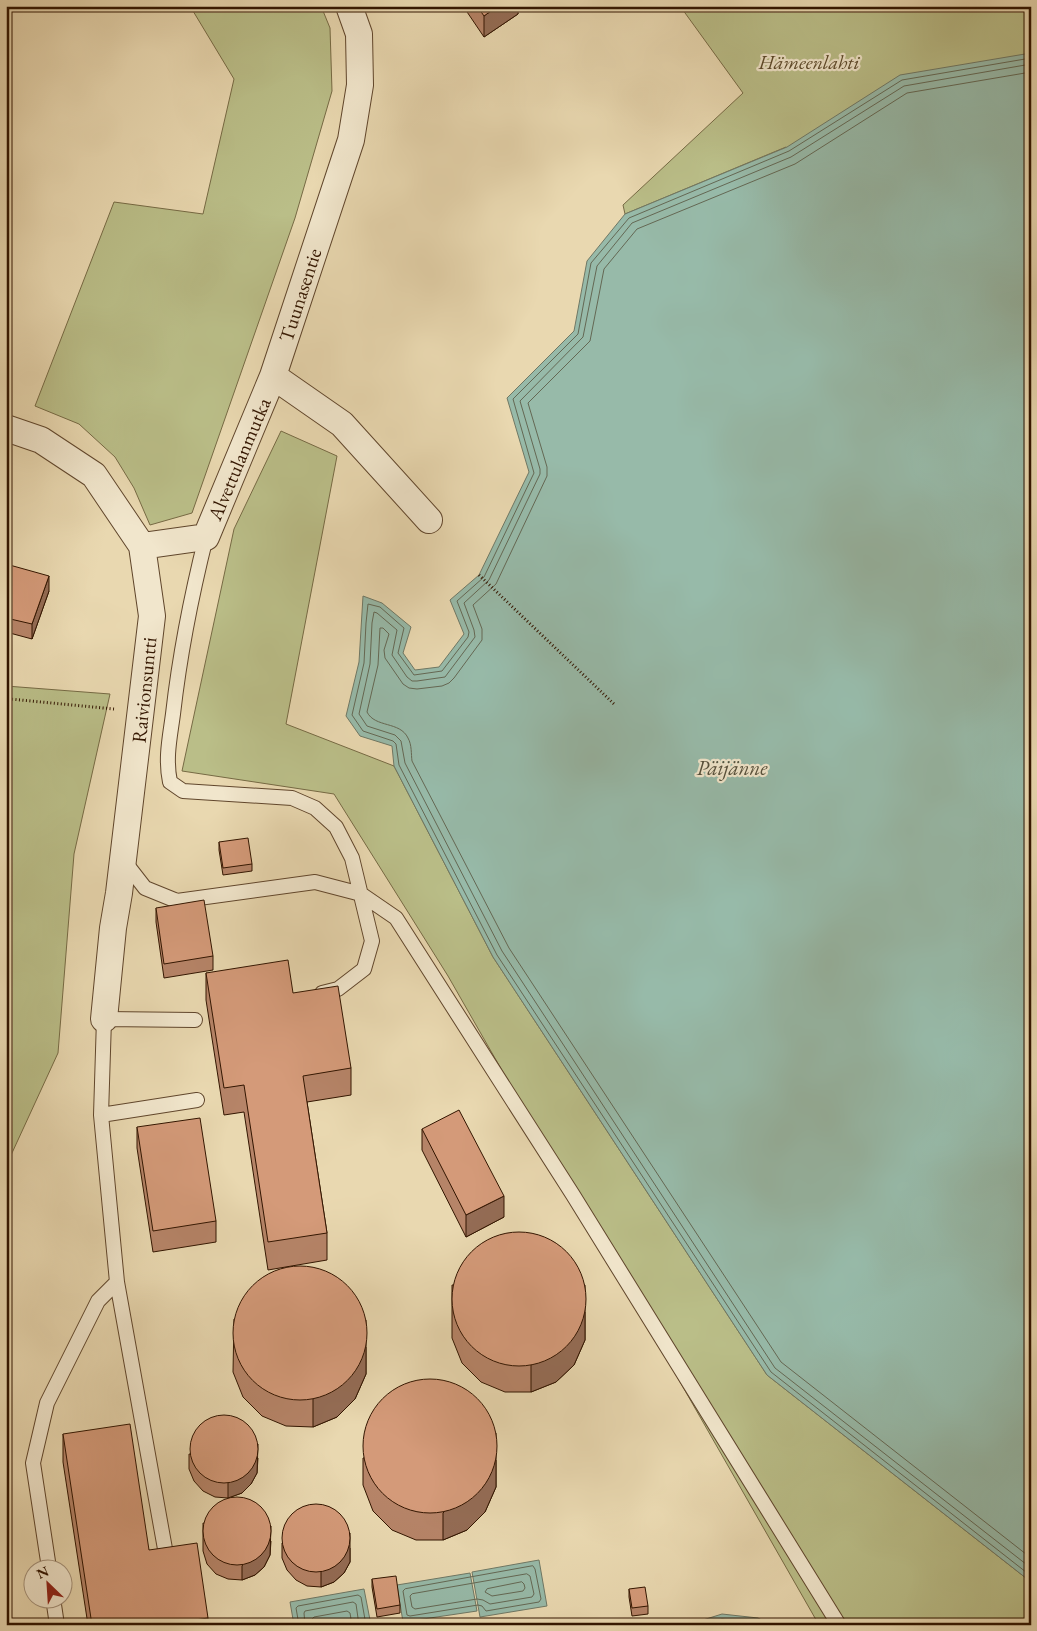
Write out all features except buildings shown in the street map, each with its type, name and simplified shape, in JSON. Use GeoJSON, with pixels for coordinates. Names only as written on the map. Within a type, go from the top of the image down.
{"type":"FeatureCollection","features":[{"type":"Feature","properties":{"kind":"street","name":"Tuunasentie"},"geometry":{"type":"LineString","coordinates":[[273,376],[351,140],[360,85],[359,34],[349,6]]}},
{"type":"Feature","properties":{"kind":"street"},"geometry":{"type":"LineString","coordinates":[[273,376],[342,424],[429,520]]}},
{"type":"Feature","properties":{"kind":"street","name":"Alvettulanmutka"},"geometry":{"type":"LineString","coordinates":[[142,546],[206,537],[273,376]]}},
{"type":"Feature","properties":{"kind":"street","name":"Raivionsuntti"},"geometry":{"type":"LineString","coordinates":[[6,428],[41,440],[94,475],[142,546],[152,616],[142,711],[113,928],[104,1020]]}},
{"type":"Feature","properties":{"kind":"lane"},"geometry":{"type":"LineString","coordinates":[[206,537],[189,607],[178,668],[166,765],[170,782],[183,791],[292,798],[315,808],[336,827],[352,858],[372,941],[364,969],[338,988],[312,996]]}},
{"type":"Feature","properties":{"kind":"lane"},"geometry":{"type":"LineString","coordinates":[[123,860],[145,888],[177,901],[314,882],[361,894],[396,918],[573,1195],[839,1625]]}},
{"type":"Feature","properties":{"kind":"lane"},"geometry":{"type":"LineString","coordinates":[[167,1560],[117,1282],[101,1115],[104,1020],[195,1020]]}},
{"type":"Feature","properties":{"kind":"lane"},"geometry":{"type":"LineString","coordinates":[[101,1115],[197,1100]]}},
{"type":"Feature","properties":{"kind":"lane"},"geometry":{"type":"LineString","coordinates":[[47,1558],[33,1463],[47,1403],[98,1301],[117,1282]]}},
{"type":"Feature","properties":{"kind":"lane"},"geometry":{"type":"LineString","coordinates":[[54,1608],[57,1625]]}},
{"type":"Feature","properties":{"kind":"path"},"geometry":{"type":"LineString","coordinates":[[479,575],[614,704]]}},
{"type":"Feature","properties":{"kind":"path"},"geometry":{"type":"LineString","coordinates":[[6,702],[10,699],[142,711]]}},
{"type":"Feature","properties":{"kind":"green space"},"geometry":{"type":"Polygon","coordinates":[[[190,6],[321,6],[330,28],[332,91],[295,218],[192,513],[150,525],[134,488],[115,457],[79,424],[35,406],[114,202],[203,214],[234,79],[190,6]]]}},
{"type":"Feature","properties":{"kind":"green space","name":"Hämeenlahti"},"geometry":{"type":"Polygon","coordinates":[[[680,6],[1031,6],[1031,543],[786,147],[625,214],[623,205],[743,93],[680,6]]]}},
{"type":"Feature","properties":{"kind":"green space"},"geometry":{"type":"Polygon","coordinates":[[[281,431],[337,456],[286,724],[394,766],[493,957],[767,1375],[1031,1582],[1031,1625],[819,1625],[448,976],[334,794],[182,771],[234,529],[281,431]]]}},
{"type":"Feature","properties":{"kind":"green space"},"geometry":{"type":"Polygon","coordinates":[[[6,686],[110,694],[74,854],[58,1053],[6,1166],[6,686]]]}},
{"type":"Feature","properties":{"kind":"water","name":"Päijänne"},"geometry":{"type":"Polygon","coordinates":[[[1031,53],[1031,1582],[767,1375],[493,957],[394,766],[392,746],[360,736],[346,716],[359,662],[363,596],[382,603],[411,627],[403,653],[415,670],[439,667],[464,634],[450,600],[479,575],[529,472],[507,398],[574,331],[587,261],[625,214],[787,147],[900,75],[1031,53]]]}},
{"type":"Feature","properties":{"kind":"water"},"geometry":{"type":"Polygon","coordinates":[[[539,1560],[547,1606],[480,1617],[472,1572],[539,1560]]]}},
{"type":"Feature","properties":{"kind":"water"},"geometry":{"type":"Polygon","coordinates":[[[470,1573],[477,1611],[403,1622],[397,1585],[470,1573]]]}},
{"type":"Feature","properties":{"kind":"water"},"geometry":{"type":"Polygon","coordinates":[[[364,1589],[371,1625],[294,1625],[290,1602],[364,1589]]]}},
{"type":"Feature","properties":{"kind":"water"},"geometry":{"type":"Polygon","coordinates":[[[722,1614],[758,1618],[771,1625],[687,1625],[722,1614]]]}}]}
